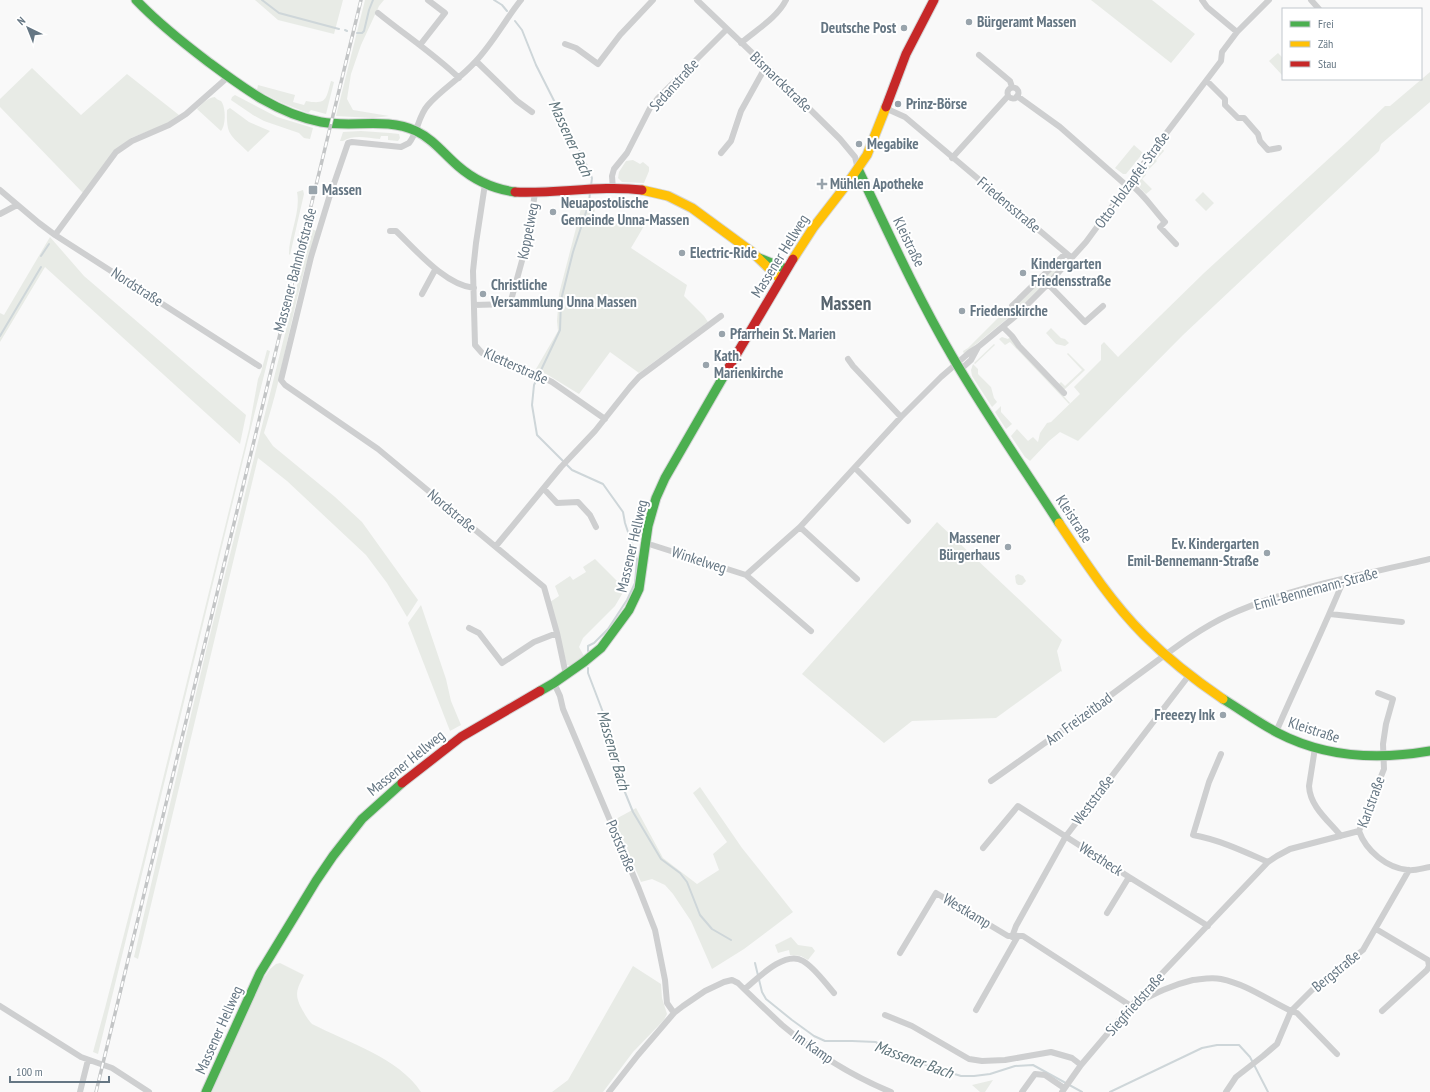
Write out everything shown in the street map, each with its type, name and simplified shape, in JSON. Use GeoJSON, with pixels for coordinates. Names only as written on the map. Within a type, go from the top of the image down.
{"type":"FeatureCollection","features":[{"type":"Feature","properties":{"kind":"main road"},"geometry":{"type":"LineString","coordinates":[[136,0],[168,32],[228,77],[268,104],[303,118],[334,124],[396,125],[416,131],[433,142],[466,173],[485,184],[513,192],[535,193],[613,189],[644,190],[669,196],[697,211],[759,258],[772,274],[780,279]]}},
{"type":"Feature","properties":{"kind":"main road","name":"Massener Hellweg"},"geometry":{"type":"LineString","coordinates":[[206,1092],[260,973],[303,900],[347,837],[376,805],[440,752],[483,723],[554,683],[598,651],[629,610],[639,589],[648,526],[660,490],[673,464],[786,269],[813,228],[858,169],[868,151],[906,54],[934,0]]}},
{"type":"Feature","properties":{"kind":"main road","name":"Kleistraße"},"geometry":{"type":"LineString","coordinates":[[858,169],[907,271],[958,366],[1090,569],[1142,633],[1166,655],[1227,702],[1291,740],[1315,748],[1344,754],[1384,757],[1430,751]]}},
{"type":"Feature","properties":{"kind":"main road"},"geometry":{"type":"LineString","coordinates":[[759,258],[786,269]]}},
{"type":"Feature","properties":{"kind":"street"},"geometry":{"type":"LineString","coordinates":[[420,45],[445,13],[428,0]]}},
{"type":"Feature","properties":{"kind":"street"},"geometry":{"type":"LineString","coordinates":[[416,131],[423,111],[427,105],[476,61],[521,0]]}},
{"type":"Feature","properties":{"kind":"street"},"geometry":{"type":"LineString","coordinates":[[565,44],[576,48],[598,64],[620,35],[653,0]]}},
{"type":"Feature","properties":{"kind":"street"},"geometry":{"type":"LineString","coordinates":[[741,43],[783,6],[786,0]]}},
{"type":"Feature","properties":{"kind":"street"},"geometry":{"type":"LineString","coordinates":[[1202,0],[1237,32]]}},
{"type":"Feature","properties":{"kind":"street","name":"Otto-Holzapfel-Straße"},"geometry":{"type":"LineString","coordinates":[[958,366],[970,352],[1018,314],[1048,284],[1086,242],[1207,81],[1221,61],[1222,52],[1237,32],[1269,0]]}},
{"type":"Feature","properties":{"kind":"street"},"geometry":{"type":"LineString","coordinates":[[1310,0],[1318,8]]}},
{"type":"Feature","properties":{"kind":"street","name":"Bismarckstraße"},"geometry":{"type":"LineString","coordinates":[[701,1],[741,43],[840,139],[855,157],[858,169]]}},
{"type":"Feature","properties":{"kind":"street"},"geometry":{"type":"LineString","coordinates":[[378,13],[402,33],[420,45],[458,78]]}},
{"type":"Feature","properties":{"kind":"street","name":"Sedanstraße"},"geometry":{"type":"LineString","coordinates":[[613,189],[612,176],[614,169],[627,153],[650,108],[658,98],[727,29]]}},
{"type":"Feature","properties":{"kind":"street"},"geometry":{"type":"LineString","coordinates":[[979,55],[1010,81],[1012,87],[1017,89],[1017,96]]}},
{"type":"Feature","properties":{"kind":"street"},"geometry":{"type":"LineString","coordinates":[[476,61],[517,101],[532,112]]}},
{"type":"Feature","properties":{"kind":"street"},"geometry":{"type":"LineString","coordinates":[[722,153],[731,141],[742,111],[766,66]]}},
{"type":"Feature","properties":{"kind":"street"},"geometry":{"type":"LineString","coordinates":[[55,235],[116,152],[132,141],[169,125],[186,114],[228,77]]}},
{"type":"Feature","properties":{"kind":"street"},"geometry":{"type":"LineString","coordinates":[[1207,81],[1225,99],[1225,105],[1238,118],[1244,118],[1258,134],[1260,141],[1268,150],[1279,148]]}},
{"type":"Feature","properties":{"kind":"street"},"geometry":{"type":"LineString","coordinates":[[952,158],[1008,96],[1007,91],[1012,87]]}},
{"type":"Feature","properties":{"kind":"street"},"geometry":{"type":"LineString","coordinates":[[1008,96],[1013,99],[1017,96]]}},
{"type":"Feature","properties":{"kind":"street"},"geometry":{"type":"LineString","coordinates":[[1017,96],[1060,127],[1128,185],[1136,188],[1153,206],[1154,210],[1165,222],[1160,227],[1176,244]]}},
{"type":"Feature","properties":{"kind":"street","name":"Friedensstraße"},"geometry":{"type":"LineString","coordinates":[[885,108],[905,117],[1072,258]]}},
{"type":"Feature","properties":{"kind":"street","name":"Massener Bahnhofstraße"},"geometry":{"type":"LineString","coordinates":[[285,385],[281,380],[282,373],[306,274],[329,198],[348,145],[352,142],[400,147],[405,146],[412,140],[416,131]]}},
{"type":"Feature","properties":{"kind":"street","name":"Kletterstraße"},"geometry":{"type":"LineString","coordinates":[[485,184],[473,271],[476,345],[478,350],[482,353],[542,376],[604,419]]}},
{"type":"Feature","properties":{"kind":"street","name":"Nordstraße"},"geometry":{"type":"LineString","coordinates":[[0,190],[55,235],[259,366]]}},
{"type":"Feature","properties":{"kind":"street","name":"Koppelweg"},"geometry":{"type":"LineString","coordinates":[[474,305],[510,304],[528,239],[535,193]]}},
{"type":"Feature","properties":{"kind":"street"},"geometry":{"type":"LineString","coordinates":[[0,214],[17,205]]}},
{"type":"Feature","properties":{"kind":"street"},"geometry":{"type":"LineString","coordinates":[[390,231],[396,230],[435,270],[467,288],[474,288]]}},
{"type":"Feature","properties":{"kind":"street"},"geometry":{"type":"LineString","coordinates":[[1018,314],[1012,306],[1066,253]]}},
{"type":"Feature","properties":{"kind":"street"},"geometry":{"type":"LineString","coordinates":[[422,294],[435,270]]}},
{"type":"Feature","properties":{"kind":"street"},"geometry":{"type":"LineString","coordinates":[[1048,284],[1085,322],[1103,306]]}},
{"type":"Feature","properties":{"kind":"street"},"geometry":{"type":"LineString","coordinates":[[496,546],[561,467],[604,419],[630,387],[639,378],[721,316]]}},
{"type":"Feature","properties":{"kind":"street"},"geometry":{"type":"LineString","coordinates":[[1003,327],[1064,393]]}},
{"type":"Feature","properties":{"kind":"street"},"geometry":{"type":"LineString","coordinates":[[848,359],[901,417]]}},
{"type":"Feature","properties":{"kind":"street","name":"Winkelweg"},"geometry":{"type":"LineString","coordinates":[[746,575],[800,526],[901,417],[958,366]]}},
{"type":"Feature","properties":{"kind":"street","name":"Nordstraße"},"geometry":{"type":"LineString","coordinates":[[285,385],[378,449],[544,587],[557,633],[566,675]]}},
{"type":"Feature","properties":{"kind":"street"},"geometry":{"type":"LineString","coordinates":[[855,468],[908,521]]}},
{"type":"Feature","properties":{"kind":"street"},"geometry":{"type":"LineString","coordinates":[[544,489],[557,503],[578,502],[590,515],[596,527]]}},
{"type":"Feature","properties":{"kind":"street"},"geometry":{"type":"LineString","coordinates":[[800,526],[857,579]]}},
{"type":"Feature","properties":{"kind":"street","name":"Winkelweg"},"geometry":{"type":"LineString","coordinates":[[652,545],[746,575],[811,631]]}},
{"type":"Feature","properties":{"kind":"street","name":"Emil-Bennemann-Straße"},"geometry":{"type":"LineString","coordinates":[[1166,655],[1197,634],[1228,616],[1265,600],[1344,579],[1430,559]]}},
{"type":"Feature","properties":{"kind":"street"},"geometry":{"type":"LineString","coordinates":[[1276,732],[1330,614],[1344,579]]}},
{"type":"Feature","properties":{"kind":"street"},"geometry":{"type":"LineString","coordinates":[[1330,614],[1402,622]]}},
{"type":"Feature","properties":{"kind":"street"},"geometry":{"type":"LineString","coordinates":[[469,628],[479,633],[502,663],[534,642],[557,633]]}},
{"type":"Feature","properties":{"kind":"street","name":"Am Freizeitbad"},"geometry":{"type":"LineString","coordinates":[[991,781],[1166,655]]}},
{"type":"Feature","properties":{"kind":"street","name":"Weststraße"},"geometry":{"type":"LineString","coordinates":[[1015,937],[1016,926],[1066,836],[1190,674]]}},
{"type":"Feature","properties":{"kind":"street","name":"Poststraße"},"geometry":{"type":"LineString","coordinates":[[554,683],[560,696],[563,709],[655,930],[665,980],[667,1003],[674,1013]]}},
{"type":"Feature","properties":{"kind":"street"},"geometry":{"type":"LineString","coordinates":[[1378,693],[1392,699],[1383,744],[1384,757]]}},
{"type":"Feature","properties":{"kind":"street"},"geometry":{"type":"LineString","coordinates":[[1315,748],[1309,791],[1320,814],[1341,836]]}},
{"type":"Feature","properties":{"kind":"street"},"geometry":{"type":"LineString","coordinates":[[1220,754],[1209,782],[1193,835],[1211,838],[1268,862]]}},
{"type":"Feature","properties":{"kind":"street","name":"Karlstraße"},"geometry":{"type":"LineString","coordinates":[[1384,757],[1384,769],[1359,831],[1364,842],[1382,861],[1398,868],[1409,870],[1430,867]]}},
{"type":"Feature","properties":{"kind":"street","name":"Westheck"},"geometry":{"type":"LineString","coordinates":[[984,848],[1018,806],[1208,926]]}},
{"type":"Feature","properties":{"kind":"street","name":"Siegfriedstraße"},"geometry":{"type":"LineString","coordinates":[[1064,1089],[1081,1065],[1131,1006],[1268,862],[1290,849],[1359,831]]}},
{"type":"Feature","properties":{"kind":"street","name":"Bergstraße"},"geometry":{"type":"LineString","coordinates":[[1226,1092],[1232,1082],[1277,1044],[1291,1011],[1317,986],[1358,955],[1367,945],[1409,870]]}},
{"type":"Feature","properties":{"kind":"street","name":"Westheck"},"geometry":{"type":"LineString","coordinates":[[1107,913],[1129,877]]}},
{"type":"Feature","properties":{"kind":"street","name":"Westkamp"},"geometry":{"type":"LineString","coordinates":[[900,953],[936,893],[1008,936],[1023,936],[1131,1006]]}},
{"type":"Feature","properties":{"kind":"street"},"geometry":{"type":"LineString","coordinates":[[1376,928],[1428,960],[1427,970],[1382,1011]]}},
{"type":"Feature","properties":{"kind":"street"},"geometry":{"type":"LineString","coordinates":[[976,1010],[1015,937]]}},
{"type":"Feature","properties":{"kind":"street"},"geometry":{"type":"LineString","coordinates":[[745,989],[784,960],[797,958],[808,964],[834,993]]}},
{"type":"Feature","properties":{"kind":"street"},"geometry":{"type":"LineString","coordinates":[[1131,1006],[1171,985],[1212,978],[1228,981],[1244,987],[1297,1013],[1337,1054]]}},
{"type":"Feature","properties":{"kind":"street","name":"Im Kamp"},"geometry":{"type":"LineString","coordinates":[[674,1013],[705,991],[730,980],[738,983],[782,1025],[824,1056],[858,1077],[891,1092]]}},
{"type":"Feature","properties":{"kind":"street"},"geometry":{"type":"LineString","coordinates":[[0,1006],[88,1060],[112,1068],[148,1092]]}},
{"type":"Feature","properties":{"kind":"street"},"geometry":{"type":"LineString","coordinates":[[609,1092],[674,1013]]}},
{"type":"Feature","properties":{"kind":"street"},"geometry":{"type":"LineString","coordinates":[[885,1015],[912,1026],[969,1059],[982,1061],[1005,1060],[1051,1052],[1072,1058],[1081,1065]]}},
{"type":"Feature","properties":{"kind":"street"},"geometry":{"type":"LineString","coordinates":[[80,1092],[88,1060]]}},
{"type":"Feature","properties":{"kind":"street"},"geometry":{"type":"LineString","coordinates":[[1022,1092],[1035,1074],[1045,1075],[1064,1089]]}},
{"type":"Feature","properties":{"kind":"shaded area"},"geometry":{"type":"Polygon","coordinates":[[[255,0],[343,0],[334,34],[278,20],[255,0]]]}},
{"type":"Feature","properties":{"kind":"shaded area"},"geometry":{"type":"Polygon","coordinates":[[[365,0],[384,0],[379,6],[361,45],[351,74],[347,99],[353,110],[389,116],[373,118],[336,116],[365,0]]]}},
{"type":"Feature","properties":{"kind":"shaded area"},"geometry":{"type":"Polygon","coordinates":[[[1091,0],[1152,0],[1195,34],[1171,63],[1091,0]]]}},
{"type":"Feature","properties":{"kind":"shaded area"},"geometry":{"type":"Polygon","coordinates":[[[1278,53],[1282,57],[1282,75],[1269,61],[1278,53]]]}},
{"type":"Feature","properties":{"kind":"shaded area"},"geometry":{"type":"Polygon","coordinates":[[[32,68],[81,115],[127,74],[179,115],[166,124],[131,138],[83,193],[0,107],[0,99],[32,68]]]}},
{"type":"Feature","properties":{"kind":"shaded area"},"geometry":{"type":"Polygon","coordinates":[[[1430,72],[1430,102],[1381,144],[1379,151],[1183,335],[1078,441],[1060,432],[1030,461],[1025,457],[1011,436],[1017,429],[1028,441],[1033,437],[1038,442],[1040,433],[1047,423],[1051,422],[1080,394],[1074,387],[1101,360],[1101,345],[1104,342],[1118,357],[1204,273],[1385,106],[1390,106],[1430,72]]]}},
{"type":"Feature","properties":{"kind":"shaded area"},"geometry":{"type":"Polygon","coordinates":[[[331,81],[334,82],[326,114],[311,110],[308,113],[282,103],[257,90],[258,85],[295,95],[293,102],[304,105],[306,101],[322,101],[328,92],[331,81]]]}},
{"type":"Feature","properties":{"kind":"shaded area"},"geometry":{"type":"Polygon","coordinates":[[[235,95],[277,117],[313,128],[310,139],[304,138],[299,133],[264,121],[253,115],[231,100],[235,95]]]}},
{"type":"Feature","properties":{"kind":"shaded area"},"geometry":{"type":"Polygon","coordinates":[[[215,97],[223,104],[225,112],[225,120],[221,131],[197,109],[207,100],[215,97]]]}},
{"type":"Feature","properties":{"kind":"shaded area"},"geometry":{"type":"Polygon","coordinates":[[[230,108],[249,122],[270,131],[248,152],[234,138],[229,130],[227,125],[227,110],[230,108]]]}},
{"type":"Feature","properties":{"kind":"shaded area"},"geometry":{"type":"Polygon","coordinates":[[[361,131],[399,134],[400,138],[398,141],[388,140],[388,136],[381,136],[380,139],[357,137],[340,141],[343,132],[361,131]]]}},
{"type":"Feature","properties":{"kind":"shaded area"},"geometry":{"type":"Polygon","coordinates":[[[1134,145],[1143,153],[1126,174],[1123,174],[1115,168],[1134,145]]]}},
{"type":"Feature","properties":{"kind":"shaded area"},"geometry":{"type":"Polygon","coordinates":[[[1162,148],[1164,151],[1156,160],[1157,161],[1145,173],[1146,175],[1142,179],[1152,189],[1146,194],[1137,185],[1137,181],[1162,148]]]}},
{"type":"Feature","properties":{"kind":"shaded area"},"geometry":{"type":"Polygon","coordinates":[[[633,160],[640,164],[643,162],[649,167],[644,183],[622,182],[618,178],[619,172],[626,161],[633,160]]]}},
{"type":"Feature","properties":{"kind":"shaded area"},"geometry":{"type":"Polygon","coordinates":[[[303,190],[304,194],[290,255],[291,238],[298,200],[297,192],[303,190]]]}},
{"type":"Feature","properties":{"kind":"shaded area"},"geometry":{"type":"Polygon","coordinates":[[[1203,192],[1214,203],[1206,211],[1195,200],[1203,192]]]}},
{"type":"Feature","properties":{"kind":"shaded area"},"geometry":{"type":"Polygon","coordinates":[[[596,200],[593,223],[641,224],[644,226],[631,248],[687,285],[684,296],[708,322],[639,373],[610,352],[579,394],[536,369],[558,331],[557,321],[559,294],[583,201],[596,200]]]}},
{"type":"Feature","properties":{"kind":"shaded area"},"geometry":{"type":"Polygon","coordinates":[[[311,229],[317,231],[300,287],[264,433],[273,446],[335,497],[362,522],[418,600],[407,617],[387,583],[366,555],[287,481],[258,458],[138,959],[134,957],[207,647],[311,229]]]}},
{"type":"Feature","properties":{"kind":"shaded area"},"geometry":{"type":"Polygon","coordinates":[[[50,237],[84,276],[246,415],[240,444],[45,267],[0,342],[0,313],[4,315],[50,237]]]}},
{"type":"Feature","properties":{"kind":"shaded area"},"geometry":{"type":"Polygon","coordinates":[[[1062,260],[1064,262],[1047,282],[1019,309],[1016,306],[1062,260]]]}},
{"type":"Feature","properties":{"kind":"shaded area"},"geometry":{"type":"Polygon","coordinates":[[[1009,308],[1013,314],[964,354],[963,351],[968,348],[1009,308]]]}},
{"type":"Feature","properties":{"kind":"shaded area"},"geometry":{"type":"Polygon","coordinates":[[[1051,328],[1061,338],[1065,339],[1069,343],[1065,346],[1056,344],[1046,333],[1051,328]]]}},
{"type":"Feature","properties":{"kind":"shaded area"},"geometry":{"type":"Polygon","coordinates":[[[1002,337],[1008,339],[1010,337],[1070,403],[1069,404],[1010,342],[1005,345],[999,339],[1002,337]]]}},
{"type":"Feature","properties":{"kind":"shaded area"},"geometry":{"type":"Polygon","coordinates":[[[994,344],[995,345],[975,364],[974,363],[994,344]]]}},
{"type":"Feature","properties":{"kind":"shaded area"},"geometry":{"type":"Polygon","coordinates":[[[267,350],[270,351],[98,1054],[93,1052],[141,868],[249,429],[258,379],[267,350]]]}},
{"type":"Feature","properties":{"kind":"shaded area"},"geometry":{"type":"Polygon","coordinates":[[[1068,353],[1085,370],[1064,390],[1059,384],[1061,382],[1065,386],[1082,370],[1067,354],[1068,353]]]}},
{"type":"Feature","properties":{"kind":"shaded area"},"geometry":{"type":"Polygon","coordinates":[[[973,364],[978,369],[978,374],[991,387],[994,398],[997,402],[992,407],[972,376],[971,370],[973,364]]]}},
{"type":"Feature","properties":{"kind":"shaded area"},"geometry":{"type":"Polygon","coordinates":[[[1001,406],[1001,412],[1012,424],[1006,429],[995,412],[1001,406]]]}},
{"type":"Feature","properties":{"kind":"shaded area"},"geometry":{"type":"Polygon","coordinates":[[[937,522],[1062,640],[1057,651],[1062,672],[1061,671],[996,718],[912,721],[884,743],[802,674],[937,522]]]}},
{"type":"Feature","properties":{"kind":"shaded area"},"geometry":{"type":"Polygon","coordinates":[[[595,559],[625,589],[615,606],[583,638],[579,647],[584,656],[572,666],[567,665],[550,602],[559,596],[555,586],[570,576],[573,580],[586,572],[583,567],[595,559]]]}},
{"type":"Feature","properties":{"kind":"shaded area"},"geometry":{"type":"Polygon","coordinates":[[[1018,574],[1023,576],[1026,581],[1022,585],[1018,585],[1016,583],[1015,576],[1018,574]]]}},
{"type":"Feature","properties":{"kind":"shaded area"},"geometry":{"type":"Polygon","coordinates":[[[421,605],[446,679],[451,701],[461,725],[450,731],[408,623],[421,605]]]}},
{"type":"Feature","properties":{"kind":"shaded area"},"geometry":{"type":"Polygon","coordinates":[[[700,787],[742,848],[793,912],[744,949],[712,969],[691,921],[673,894],[665,885],[652,879],[641,882],[614,820],[636,808],[663,858],[697,884],[719,870],[713,854],[727,842],[693,793],[700,787]]]}},
{"type":"Feature","properties":{"kind":"shaded area"},"geometry":{"type":"Polygon","coordinates":[[[791,937],[798,945],[812,947],[815,951],[808,960],[801,956],[790,955],[789,950],[778,953],[775,945],[791,937]]]}},
{"type":"Feature","properties":{"kind":"shaded area"},"geometry":{"type":"Polygon","coordinates":[[[280,963],[304,975],[299,985],[297,997],[303,1011],[312,1024],[356,1044],[386,1060],[411,1080],[421,1092],[212,1092],[253,994],[270,969],[276,964],[280,963]]]}},
{"type":"Feature","properties":{"kind":"shaded area"},"geometry":{"type":"Polygon","coordinates":[[[633,966],[661,984],[662,998],[667,1014],[664,1020],[633,1052],[603,1092],[552,1092],[568,1080],[633,966]]]}},
{"type":"Feature","properties":{"kind":"shaded area"},"geometry":{"type":"Polygon","coordinates":[[[993,1080],[985,1092],[980,1092],[972,1085],[993,1080]]]}},
{"type":"Feature","properties":{"kind":"waterway","name":"Massener Bach"},"geometry":{"type":"LineString","coordinates":[[262,0],[279,13],[339,29]]}},
{"type":"Feature","properties":{"kind":"waterway","name":"Massener Bach"},"geometry":{"type":"LineString","coordinates":[[357,33],[362,33],[364,31],[373,0]]}},
{"type":"Feature","properties":{"kind":"waterway","name":"Massener Bach"},"geometry":{"type":"LineString","coordinates":[[494,0],[502,5],[507,11]]}},
{"type":"Feature","properties":{"kind":"waterway","name":"Massener Bach"},"geometry":{"type":"LineString","coordinates":[[515,21],[522,30],[536,65],[586,164],[592,178],[591,186]]}},
{"type":"Feature","properties":{"kind":"waterway","name":"Massener Bach"},"geometry":{"type":"LineString","coordinates":[[588,651],[588,646],[594,643],[608,629],[627,600],[635,583],[637,559],[625,523],[623,512],[603,484],[572,470],[537,435],[532,405],[534,385],[560,330],[561,300],[573,252],[589,203],[590,192]]}},
{"type":"Feature","properties":{"kind":"waterway"},"geometry":{"type":"LineString","coordinates":[[41,256],[49,244]]}},
{"type":"Feature","properties":{"kind":"waterway"},"geometry":{"type":"LineString","coordinates":[[0,336],[41,267]]}},
{"type":"Feature","properties":{"kind":"waterway","name":"Massener Bach"},"geometry":{"type":"LineString","coordinates":[[588,668],[588,673],[609,728],[612,744],[620,769],[620,780],[633,812],[661,859],[680,873],[687,882],[700,915],[712,929],[731,940]]}},
{"type":"Feature","properties":{"kind":"waterway","name":"Massener Bach"},"geometry":{"type":"LineString","coordinates":[[755,963],[762,992],[766,999],[814,1036],[825,1041],[876,1042],[885,1050],[910,1060],[961,1076],[990,1074],[1015,1066],[1033,1065],[1082,1092]]}},
{"type":"Feature","properties":{"kind":"waterway","name":"Massener Bach"},"geometry":{"type":"LineString","coordinates":[[1110,1092],[1202,1048],[1217,1045],[1239,1045],[1250,1057],[1268,1092]]}},
{"type":"Feature","properties":{"kind":"railway"},"geometry":{"type":"LineString","coordinates":[[96,1092],[361,0]]}},
{"type":"Feature","properties":{"kind":"traffic: fast"},"geometry":{"type":"LineString","coordinates":[[136,0],[170,32],[207,61],[247,90],[275,106],[305,118],[333,124],[381,124],[405,127],[428,138],[458,166],[478,180],[499,189],[515,192]]}},
{"type":"Feature","properties":{"kind":"traffic: fast"},"geometry":{"type":"LineString","coordinates":[[858,169],[915,287],[952,356],[1059,523]]}},
{"type":"Feature","properties":{"kind":"traffic: fast"},"geometry":{"type":"LineString","coordinates":[[759,258],[786,269]]}},
{"type":"Feature","properties":{"kind":"traffic: fast"},"geometry":{"type":"LineString","coordinates":[[540,691],[584,662],[601,648],[629,610],[639,589],[648,526],[656,498],[665,478],[729,367]]}},
{"type":"Feature","properties":{"kind":"traffic: fast"},"geometry":{"type":"LineString","coordinates":[[1223,699],[1278,733],[1315,748],[1352,755],[1372,756],[1391,756],[1430,751]]}},
{"type":"Feature","properties":{"kind":"traffic: fast"},"geometry":{"type":"LineString","coordinates":[[206,1092],[260,973],[316,881],[333,856],[362,819],[402,783]]}},
{"type":"Feature","properties":{"kind":"traffic: slow"},"geometry":{"type":"LineString","coordinates":[[793,259],[813,228],[867,155],[886,107]]}},
{"type":"Feature","properties":{"kind":"traffic: slow"},"geometry":{"type":"LineString","coordinates":[[642,190],[668,196],[692,208],[752,252],[780,279]]}},
{"type":"Feature","properties":{"kind":"traffic: slow"},"geometry":{"type":"LineString","coordinates":[[1059,523],[1099,581],[1132,622],[1172,661],[1223,699]]}},
{"type":"Feature","properties":{"kind":"traffic: jam"},"geometry":{"type":"LineString","coordinates":[[886,107],[906,54],[934,0]]}},
{"type":"Feature","properties":{"kind":"traffic: jam"},"geometry":{"type":"LineString","coordinates":[[515,192],[547,192],[610,188],[642,190]]}},
{"type":"Feature","properties":{"kind":"traffic: jam"},"geometry":{"type":"LineString","coordinates":[[729,367],[793,259]]}},
{"type":"Feature","properties":{"kind":"traffic: jam"},"geometry":{"type":"LineString","coordinates":[[402,783],[461,737],[540,691]]}},
{"type":"Feature","properties":{"kind":"place","name":"Bürgeramt Massen"},"geometry":{"type":"Point","coordinates":[969,22]}},
{"type":"Feature","properties":{"kind":"place","name":"Deutsche Post"},"geometry":{"type":"Point","coordinates":[904,28]}},
{"type":"Feature","properties":{"kind":"place","name":"Prinz-Börse"},"geometry":{"type":"Point","coordinates":[898,104]}},
{"type":"Feature","properties":{"kind":"place","name":"Megabike"},"geometry":{"type":"Point","coordinates":[859,144]}},
{"type":"Feature","properties":{"kind":"place","name":"Mühlen Apotheke"},"geometry":{"type":"Point","coordinates":[822,184]}},
{"type":"Feature","properties":{"kind":"place","name":"Massen"},"geometry":{"type":"Point","coordinates":[313,190]}},
{"type":"Feature","properties":{"kind":"place","name":"Neuapostolische Gemeinde Unna-Massen"},"geometry":{"type":"Point","coordinates":[553,212]}},
{"type":"Feature","properties":{"kind":"place","name":"Electric-Ride"},"geometry":{"type":"Point","coordinates":[682,253]}},
{"type":"Feature","properties":{"kind":"place","name":"Kindergarten Friedensstraße"},"geometry":{"type":"Point","coordinates":[1023,273]}},
{"type":"Feature","properties":{"kind":"place","name":"Christliche Versammlung Unna Massen"},"geometry":{"type":"Point","coordinates":[483,294]}},
{"type":"Feature","properties":{"kind":"place","name":"Friedenskirche"},"geometry":{"type":"Point","coordinates":[962,311]}},
{"type":"Feature","properties":{"kind":"place","name":"Pfarrhein St. Marien"},"geometry":{"type":"Point","coordinates":[722,334]}},
{"type":"Feature","properties":{"kind":"place","name":"Kath. Marienkirche"},"geometry":{"type":"Point","coordinates":[706,365]}},
{"type":"Feature","properties":{"kind":"place","name":"Massener Bürgerhaus"},"geometry":{"type":"Point","coordinates":[1008,547]}},
{"type":"Feature","properties":{"kind":"place","name":"Ev. Kindergarten Emil-Bennemann-Straße"},"geometry":{"type":"Point","coordinates":[1267,553]}},
{"type":"Feature","properties":{"kind":"place","name":"Freeezy Ink"},"geometry":{"type":"Point","coordinates":[1223,715]}},
{"type":"Feature","properties":{"kind":"district","name":"Massen"},"geometry":{"type":"Point","coordinates":[846,303]}}]}
